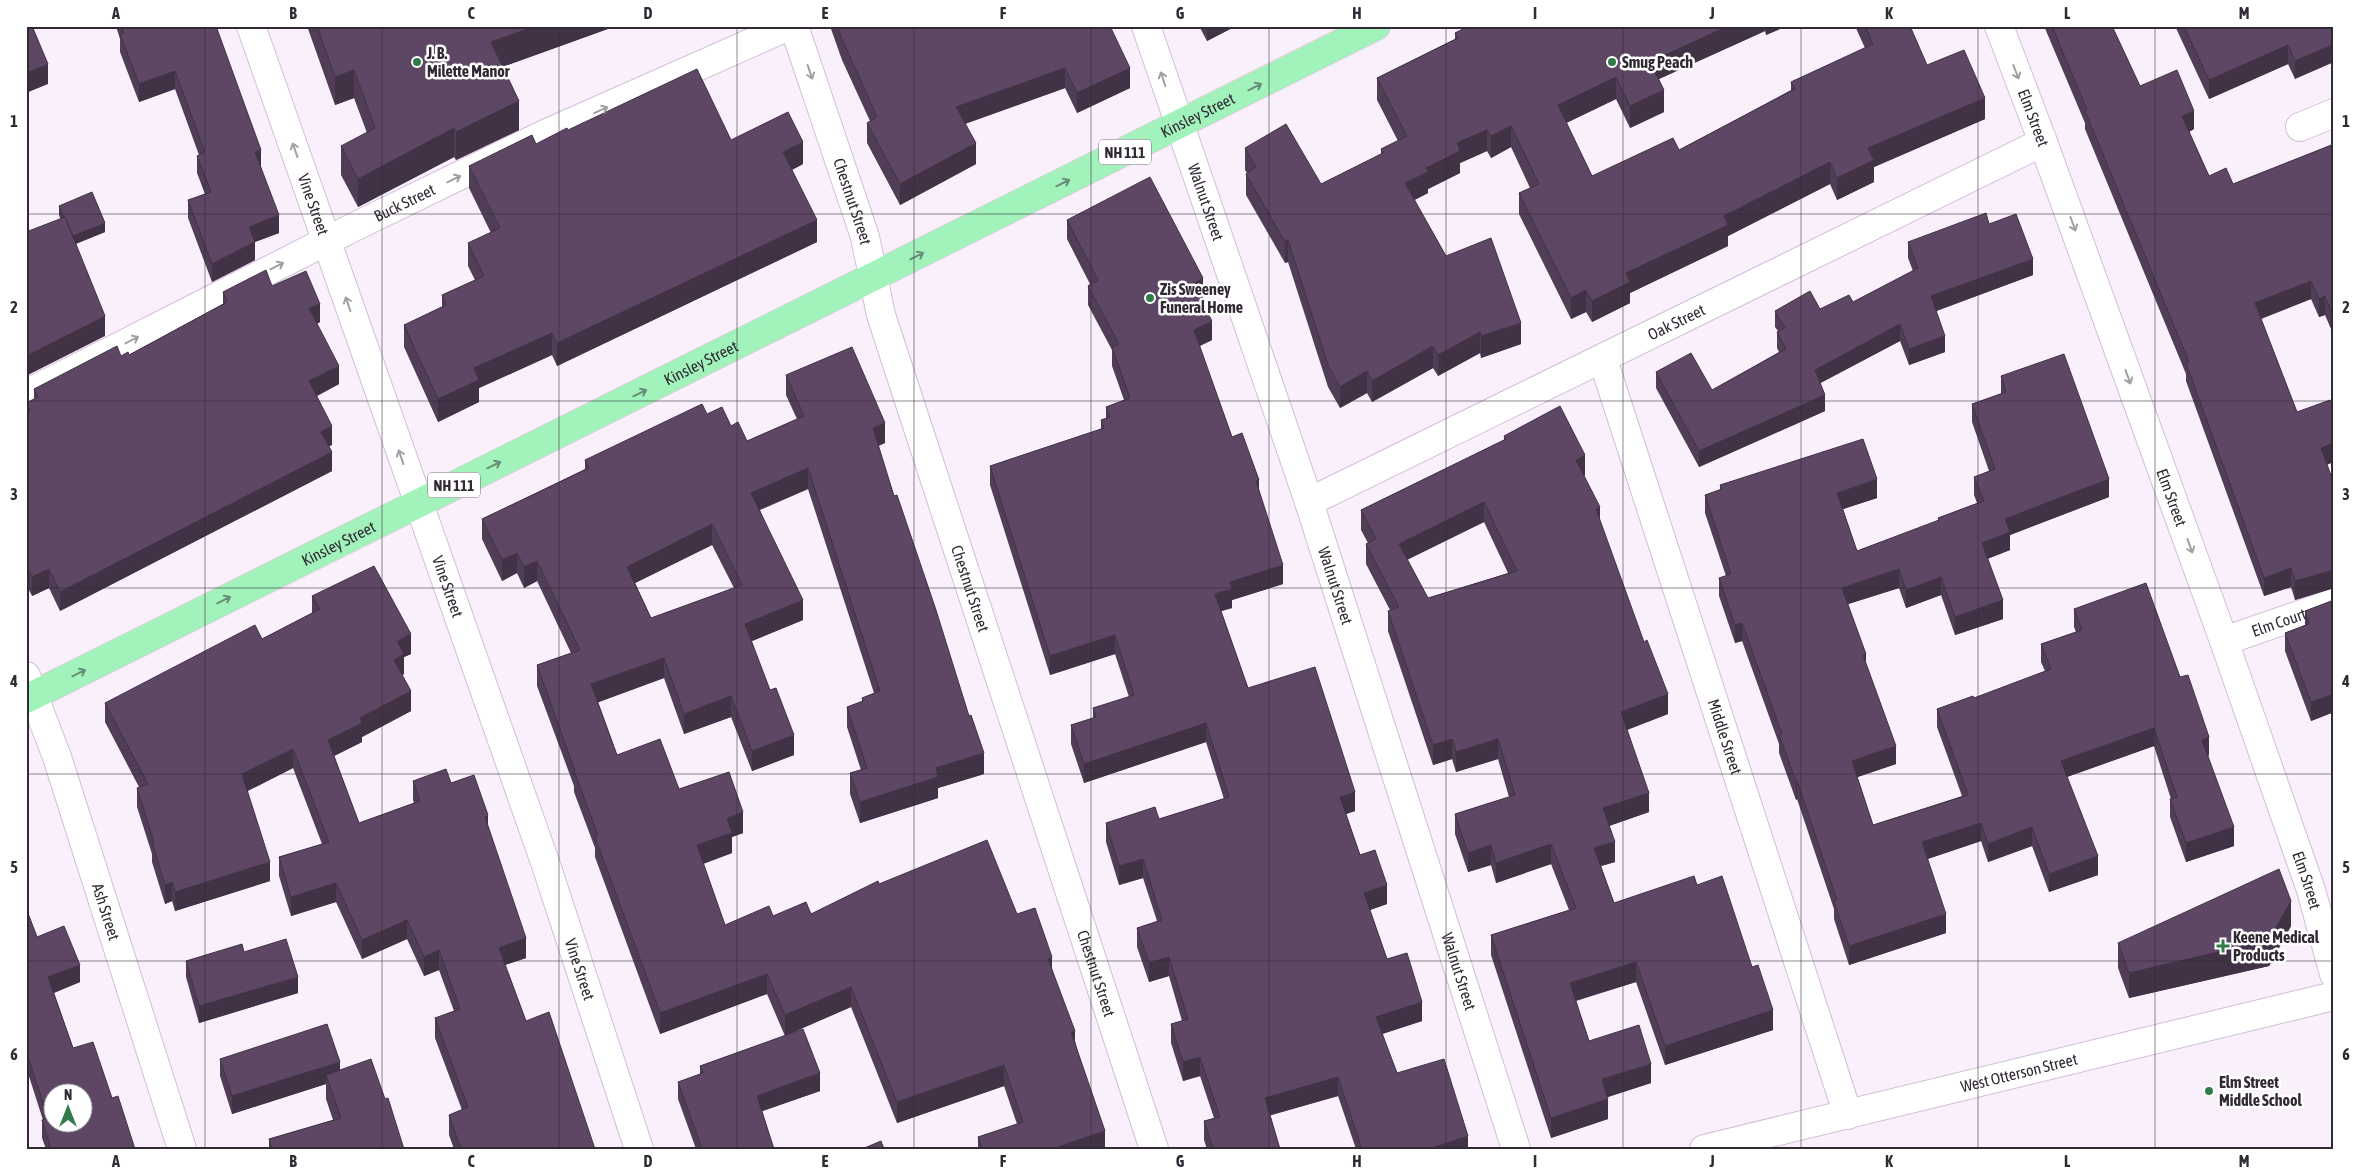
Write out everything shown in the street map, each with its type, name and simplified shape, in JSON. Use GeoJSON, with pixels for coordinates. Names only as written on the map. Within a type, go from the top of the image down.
{"type":"FeatureCollection","features":[{"type":"Feature","properties":{"kind":"main road","name":"Kinsley Street"},"geometry":{"type":"LineString","coordinates":[[29,690],[417,503],[874,278],[1376,26]]}},
{"type":"Feature","properties":{"kind":"street","name":"Vine Street"},"geometry":{"type":"LineString","coordinates":[[251,26],[551,881],[639,1149]]}},
{"type":"Feature","properties":{"kind":"street","name":"Buck Street"},"geometry":{"type":"LineString","coordinates":[[26,394],[327,241],[545,134],[790,26]]}},
{"type":"Feature","properties":{"kind":"street","name":"Chestnut Street"},"geometry":{"type":"LineString","coordinates":[[794,26],[865,237],[881,315],[1154,1149]]}},
{"type":"Feature","properties":{"kind":"street","name":"Walnut Street"},"geometry":{"type":"LineString","coordinates":[[1146,26],[1309,502],[1516,1149]]}},
{"type":"Feature","properties":{"kind":"street","name":"Elm Street"},"geometry":{"type":"LineString","coordinates":[[1999,26],[2224,641],[2311,890],[2334,974]]}},
{"type":"Feature","properties":{"kind":"street"},"geometry":{"type":"LineString","coordinates":[[2300,127],[2334,113]]}},
{"type":"Feature","properties":{"kind":"street","name":"Oak Street"},"geometry":{"type":"LineString","coordinates":[[1309,502],[1603,360],[2043,142]]}},
{"type":"Feature","properties":{"kind":"street","name":"Middle Street"},"geometry":{"type":"LineString","coordinates":[[1603,360],[1848,1116]]}},
{"type":"Feature","properties":{"kind":"street","name":"Elm Court"},"geometry":{"type":"LineString","coordinates":[[2224,641],[2334,604]]}},
{"type":"Feature","properties":{"kind":"street","name":"Ash Street"},"geometry":{"type":"LineString","coordinates":[[29,690],[60,767],[182,1149]]}},
{"type":"Feature","properties":{"kind":"street","name":"West Otterson Street"},"geometry":{"type":"LineString","coordinates":[[1704,1149],[1848,1116],[2334,996]]}},
{"type":"Feature","properties":{"kind":"building"},"geometry":{"type":"Polygon","coordinates":[[[26,26],[32,26],[48,64],[26,73],[26,26]]]}},
{"type":"Feature","properties":{"kind":"building"},"geometry":{"type":"Polygon","coordinates":[[[122,26],[216,26],[261,150],[255,152],[279,215],[249,227],[255,242],[212,264],[188,200],[211,192],[197,156],[205,152],[175,71],[139,84],[120,34],[124,33],[122,26]]]}},
{"type":"Feature","properties":{"kind":"building"},"geometry":{"type":"Polygon","coordinates":[[[317,26],[536,26],[491,42],[519,101],[456,132],[454,128],[358,179],[341,146],[375,128],[354,70],[335,77],[317,26]]]}},
{"type":"Feature","properties":{"kind":"building"},"geometry":{"type":"Polygon","coordinates":[[[837,26],[1110,26],[1130,68],[1077,93],[1065,68],[956,107],[976,143],[900,184],[867,123],[877,117],[837,26]]]}},
{"type":"Feature","properties":{"kind":"building"},"geometry":{"type":"Polygon","coordinates":[[[1469,26],[1728,26],[1650,62],[1664,90],[1630,106],[1616,77],[1558,105],[1592,176],[1673,138],[1679,150],[1795,89],[1791,82],[1873,44],[1865,26],[1910,26],[1927,65],[1964,50],[1985,98],[1868,148],[1874,160],[1837,178],[1830,162],[1724,216],[1728,225],[1626,273],[1630,282],[1592,301],[1586,290],[1571,298],[1519,193],[1539,184],[1511,126],[1491,136],[1487,130],[1457,143],[1460,151],[1426,168],[1428,172],[1405,183],[1446,256],[1491,238],[1521,323],[1481,336],[1480,332],[1438,355],[1433,346],[1372,381],[1367,371],[1340,387],[1328,365],[1288,240],[1285,242],[1246,174],[1256,167],[1245,148],[1286,124],[1321,184],[1383,153],[1381,149],[1407,136],[1377,78],[1458,38],[1455,33],[1469,26]]]}},
{"type":"Feature","properties":{"kind":"building"},"geometry":{"type":"Polygon","coordinates":[[[2052,26],[2112,26],[2140,86],[2177,70],[2194,111],[2182,116],[2209,176],[2226,168],[2233,184],[2334,144],[2334,317],[2325,296],[2319,299],[2311,281],[2255,303],[2297,412],[2330,400],[2334,411],[2334,443],[2321,448],[2334,484],[2334,570],[2295,581],[2291,568],[2264,578],[2186,363],[2189,362],[2085,111],[2087,110],[2052,26]]]}},
{"type":"Feature","properties":{"kind":"building"},"geometry":{"type":"Polygon","coordinates":[[[2184,26],[2334,26],[2334,44],[2295,61],[2288,45],[2209,80],[2184,26]]]}},
{"type":"Feature","properties":{"kind":"building"},"geometry":{"type":"Polygon","coordinates":[[[697,69],[731,140],[788,112],[803,142],[783,152],[817,220],[557,343],[552,333],[474,368],[479,380],[438,399],[404,325],[446,305],[442,295],[484,276],[468,243],[500,228],[469,166],[532,135],[536,144],[697,69]]]}},
{"type":"Feature","properties":{"kind":"building"},"geometry":{"type":"Polygon","coordinates":[[[1150,177],[1203,278],[1192,284],[1212,321],[1194,330],[1232,437],[1242,433],[1259,480],[1256,481],[1283,565],[1230,582],[1232,589],[1215,594],[1248,688],[1315,667],[1355,792],[1340,797],[1360,855],[1375,850],[1387,885],[1364,893],[1387,959],[1407,953],[1422,1002],[1376,1017],[1397,1073],[1444,1059],[1468,1136],[1429,1149],[1362,1149],[1338,1077],[1265,1098],[1280,1149],[1213,1149],[1204,1121],[1220,1117],[1200,1057],[1183,1062],[1171,1024],[1188,1019],[1169,957],[1149,963],[1137,928],[1162,920],[1143,859],[1119,866],[1106,823],[1155,807],[1159,819],[1229,797],[1206,723],[1084,764],[1071,725],[1096,717],[1093,708],[1134,695],[1115,635],[1050,656],[990,466],[1104,428],[1101,420],[1110,417],[1106,407],[1130,398],[1112,347],[1119,344],[1088,286],[1098,280],[1067,220],[1150,177]]]}},
{"type":"Feature","properties":{"kind":"building"},"geometry":{"type":"Polygon","coordinates":[[[92,192],[105,223],[73,236],[59,206],[92,192]]]}},
{"type":"Feature","properties":{"kind":"building"},"geometry":{"type":"Polygon","coordinates":[[[1986,213],[1989,224],[2016,214],[2033,259],[1931,296],[1945,336],[1909,349],[1900,324],[1815,370],[1825,395],[1699,451],[1656,372],[1691,353],[1712,390],[1786,349],[1777,332],[1785,328],[1775,311],[1810,291],[1820,309],[1849,295],[1853,302],[1918,268],[1908,242],[1986,213]]]}},
{"type":"Feature","properties":{"kind":"building"},"geometry":{"type":"Polygon","coordinates":[[[65,217],[105,316],[26,356],[26,232],[65,217]]]}},
{"type":"Feature","properties":{"kind":"building"},"geometry":{"type":"Polygon","coordinates":[[[266,270],[272,286],[306,271],[320,304],[309,308],[339,366],[309,381],[332,426],[321,432],[332,452],[60,592],[49,569],[32,577],[26,566],[26,413],[30,411],[26,403],[38,397],[34,389],[117,346],[121,356],[128,352],[129,355],[227,302],[223,292],[266,270]]]}},
{"type":"Feature","properties":{"kind":"building"},"geometry":{"type":"Polygon","coordinates":[[[852,347],[885,423],[873,428],[894,496],[897,495],[936,610],[969,716],[971,715],[984,753],[936,768],[938,777],[860,802],[850,773],[867,768],[847,707],[863,701],[862,698],[880,691],[808,468],[751,493],[803,600],[745,624],[770,690],[776,688],[794,735],[752,751],[731,696],[684,714],[664,658],[591,684],[617,755],[660,739],[679,789],[729,772],[743,812],[727,818],[732,833],[697,845],[725,925],[769,906],[773,916],[806,902],[811,914],[878,881],[879,884],[987,840],[1017,914],[1035,908],[1052,957],[1048,959],[1075,1031],[1071,1032],[1105,1131],[1052,1149],[982,1149],[978,1137],[1023,1122],[1004,1065],[897,1102],[851,987],[785,1015],[767,974],[660,1013],[595,837],[598,835],[537,665],[580,650],[537,561],[524,567],[517,553],[502,560],[482,519],[589,468],[585,460],[702,404],[707,414],[722,407],[731,426],[738,422],[747,441],[804,416],[786,375],[852,347]],[[712,524],[627,567],[651,618],[742,585],[712,524]]]}},
{"type":"Feature","properties":{"kind":"building"},"geometry":{"type":"Polygon","coordinates":[[[2064,354],[2109,479],[2005,519],[2010,532],[1982,543],[2003,600],[1955,617],[1941,577],[1906,590],[1899,569],[1842,588],[1866,654],[1863,655],[1896,746],[1852,761],[1873,825],[1968,795],[1937,709],[1973,696],[1974,698],[2051,669],[2041,644],[2082,630],[2074,609],[2146,583],[2180,677],[2188,675],[2209,737],[2202,740],[2234,827],[2186,843],[2170,799],[2177,797],[2154,728],[2061,761],[2098,856],[2049,874],[2032,827],[1988,844],[1981,823],[1922,842],[1946,914],[1849,946],[1834,901],[1837,900],[1797,781],[1779,735],[1782,734],[1742,623],[1735,625],[1719,578],[1731,574],[1705,495],[1722,489],[1720,485],[1863,439],[1877,479],[1837,493],[1857,551],[1939,520],[1938,518],[1984,501],[1974,477],[1995,469],[1972,404],[2006,392],[2001,376],[2064,354]]]}},
{"type":"Feature","properties":{"kind":"building"},"geometry":{"type":"Polygon","coordinates":[[[1560,406],[1585,455],[1576,460],[1600,507],[1596,509],[1644,642],[1647,640],[1668,694],[1621,712],[1649,793],[1603,808],[1615,842],[1594,848],[1614,903],[1694,876],[1697,885],[1722,876],[1752,967],[1758,965],[1773,1010],[1665,1046],[1636,962],[1570,983],[1589,1041],[1639,1025],[1651,1064],[1602,1079],[1608,1099],[1551,1118],[1491,935],[1576,908],[1551,844],[1496,863],[1491,845],[1468,853],[1455,814],[1515,795],[1498,739],[1456,752],[1452,739],[1433,745],[1388,611],[1399,607],[1366,544],[1376,539],[1361,510],[1506,439],[1504,436],[1560,406]],[[1484,502],[1399,544],[1428,598],[1517,571],[1484,502]]]}},
{"type":"Feature","properties":{"kind":"building"},"geometry":{"type":"Polygon","coordinates":[[[374,566],[411,634],[397,641],[404,654],[394,660],[411,691],[360,718],[362,723],[328,740],[359,823],[420,801],[413,781],[446,769],[451,783],[474,775],[488,815],[485,817],[526,938],[499,948],[526,1021],[549,1012],[595,1149],[461,1149],[449,1115],[468,1107],[435,1018],[460,1009],[439,950],[424,957],[407,920],[362,940],[336,883],[291,897],[279,857],[329,842],[293,749],[242,774],[270,862],[175,892],[172,882],[165,885],[137,788],[148,784],[105,703],[255,625],[262,639],[320,609],[312,596],[374,566]]]}},
{"type":"Feature","properties":{"kind":"building"},"geometry":{"type":"Polygon","coordinates":[[[2334,600],[2334,694],[2311,702],[2285,633],[2309,624],[2305,611],[2334,600]]]}},
{"type":"Feature","properties":{"kind":"building"},"geometry":{"type":"Polygon","coordinates":[[[2279,869],[2291,901],[2269,940],[2129,973],[2118,943],[2279,869]]]}},
{"type":"Feature","properties":{"kind":"building"},"geometry":{"type":"Polygon","coordinates":[[[26,908],[37,937],[64,926],[80,965],[48,977],[73,1048],[93,1042],[112,1098],[118,1096],[135,1149],[51,1149],[46,1132],[92,1132],[92,1082],[42,1082],[42,1099],[26,1050],[26,908]]]}},
{"type":"Feature","properties":{"kind":"building"},"geometry":{"type":"Polygon","coordinates":[[[286,939],[298,977],[199,1006],[186,961],[242,944],[244,952],[286,939]]]}},
{"type":"Feature","properties":{"kind":"building"},"geometry":{"type":"Polygon","coordinates":[[[327,1024],[340,1062],[232,1096],[220,1059],[327,1024]]]}},
{"type":"Feature","properties":{"kind":"building"},"geometry":{"type":"Polygon","coordinates":[[[803,1029],[820,1073],[757,1096],[774,1149],[702,1149],[678,1082],[703,1073],[700,1066],[803,1029]]]}},
{"type":"Feature","properties":{"kind":"building"},"geometry":{"type":"Polygon","coordinates":[[[371,1059],[385,1099],[388,1098],[404,1149],[272,1149],[269,1139],[341,1118],[326,1075],[371,1059]]]}},
{"type":"Feature","properties":{"kind":"building"},"geometry":{"type":"Polygon","coordinates":[[[881,1141],[884,1149],[862,1149],[881,1141]]]}},
{"type":"Feature","properties":{"kind":"place","name":"J. B. Milette Manor"},"geometry":{"type":"Point","coordinates":[417,62]}},
{"type":"Feature","properties":{"kind":"place","name":"Smug Peach"},"geometry":{"type":"Point","coordinates":[1612,62]}},
{"type":"Feature","properties":{"kind":"place","name":"Zis Sweeney Funeral Home"},"geometry":{"type":"Point","coordinates":[1150,298]}},
{"type":"Feature","properties":{"kind":"place","name":"Keene Medical Products"},"geometry":{"type":"Point","coordinates":[2223,946]}},
{"type":"Feature","properties":{"kind":"place","name":"Elm Street Middle School"},"geometry":{"type":"Point","coordinates":[2209,1091]}}]}
